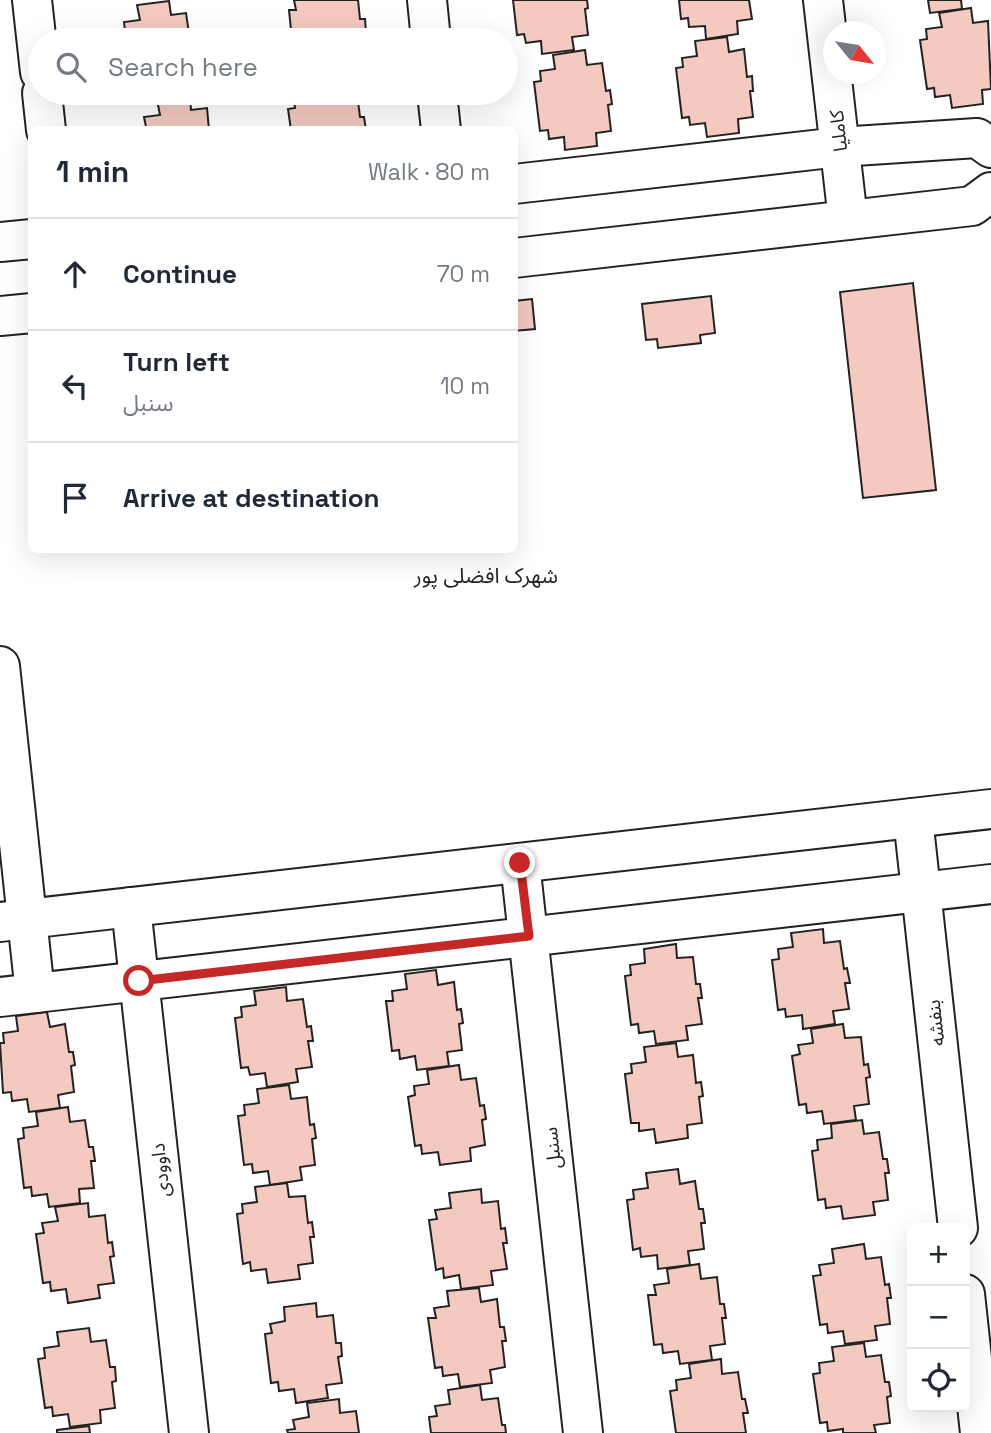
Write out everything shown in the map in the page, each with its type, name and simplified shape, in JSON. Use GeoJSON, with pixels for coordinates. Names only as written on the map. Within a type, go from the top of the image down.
{"type":"FeatureCollection","features":[{"type":"Feature","properties":{"kind":"street"},"geometry":{"type":"LineString","coordinates":[[32,0],[35,28]]}},
{"type":"Feature","properties":{"kind":"street"},"geometry":{"type":"LineString","coordinates":[[427,0],[430,28]]}},
{"type":"Feature","properties":{"kind":"street","name":"کاملیا"},"geometry":{"type":"LineString","coordinates":[[823,0],[848,220]]}},
{"type":"Feature","properties":{"kind":"street"},"geometry":{"type":"LineString","coordinates":[[44,105],[47,126]]}},
{"type":"Feature","properties":{"kind":"street"},"geometry":{"type":"LineString","coordinates":[[438,105],[441,126]]}},
{"type":"Feature","properties":{"kind":"street"},"geometry":{"type":"LineString","coordinates":[[518,184],[839,147],[977,138],[991,148]]}},
{"type":"Feature","properties":{"kind":"street"},"geometry":{"type":"LineString","coordinates":[[518,258],[972,206],[991,192]]}},
{"type":"Feature","properties":{"kind":"street"},"geometry":{"type":"LineString","coordinates":[[0,242],[28,239]]}},
{"type":"Feature","properties":{"kind":"street"},"geometry":{"type":"LineString","coordinates":[[0,316],[28,313]]}},
{"type":"Feature","properties":{"kind":"street"},"geometry":{"type":"LineString","coordinates":[[0,666],[18,995],[991,884]]}},
{"type":"Feature","properties":{"kind":"street"},"geometry":{"type":"LineString","coordinates":[[14,920],[991,809]]}},
{"type":"Feature","properties":{"kind":"street","name":"بنفشه"},"geometry":{"type":"LineString","coordinates":[[912,818],[957,1223]]}},
{"type":"Feature","properties":{"kind":"street","name":"سنبل"},"geometry":{"type":"LineString","coordinates":[[520,863],[583,1433]]}},
{"type":"Feature","properties":{"kind":"street","name":"داوودی"},"geometry":{"type":"LineString","coordinates":[[131,907],[189,1433]]}},
{"type":"Feature","properties":{"kind":"street"},"geometry":{"type":"LineString","coordinates":[[970,1340],[980,1433]]}},
{"type":"Feature","properties":{"kind":"building"},"geometry":{"type":"Polygon","coordinates":[[[294,0],[358,0],[360,19],[365,19],[366,28],[291,28],[289,10],[296,10],[294,0]]]}},
{"type":"Feature","properties":{"kind":"building"},"geometry":{"type":"Polygon","coordinates":[[[513,0],[587,0],[588,8],[585,9],[588,35],[572,37],[574,50],[542,54],[541,41],[526,43],[524,34],[518,35],[513,0]]]}},
{"type":"Feature","properties":{"kind":"building"},"geometry":{"type":"Polygon","coordinates":[[[679,0],[749,0],[752,19],[737,21],[738,34],[706,39],[705,26],[689,27],[688,18],[681,19],[679,0]]]}},
{"type":"Feature","properties":{"kind":"building"},"geometry":{"type":"Polygon","coordinates":[[[928,0],[961,0],[962,9],[930,13],[928,0]]]}},
{"type":"Feature","properties":{"kind":"building"},"geometry":{"type":"Polygon","coordinates":[[[169,1],[171,15],[186,13],[188,28],[125,28],[124,22],[140,20],[137,5],[169,1]]]}},
{"type":"Feature","properties":{"kind":"building"},"geometry":{"type":"Polygon","coordinates":[[[971,8],[973,23],[988,21],[991,89],[982,90],[983,104],[952,108],[950,95],[935,97],[934,88],[927,89],[920,40],[927,39],[926,29],[942,27],[939,13],[971,8]]]}},
{"type":"Feature","properties":{"kind":"building"},"geometry":{"type":"Polygon","coordinates":[[[727,37],[729,52],[744,49],[747,77],[752,76],[753,91],[750,91],[753,117],[738,119],[739,133],[707,137],[705,123],[690,125],[689,117],[682,118],[676,68],[683,67],[682,58],[697,56],[695,41],[727,37]]]}},
{"type":"Feature","properties":{"kind":"building"},"geometry":{"type":"Polygon","coordinates":[[[585,50],[587,65],[602,63],[606,91],[610,90],[612,104],[608,105],[611,131],[596,133],[597,146],[565,150],[564,137],[549,139],[548,130],[540,131],[534,82],[541,81],[540,71],[555,69],[553,55],[585,50]]]}},
{"type":"Feature","properties":{"kind":"building"},"geometry":{"type":"Polygon","coordinates":[[[158,105],[191,105],[191,110],[207,108],[209,126],[146,126],[144,117],[160,115],[158,105]]]}},
{"type":"Feature","properties":{"kind":"building"},"geometry":{"type":"Polygon","coordinates":[[[295,105],[358,105],[360,117],[364,117],[365,126],[290,126],[288,109],[295,108],[295,105]]]}},
{"type":"Feature","properties":{"kind":"building"},"geometry":{"type":"Polygon","coordinates":[[[913,283],[936,490],[863,498],[840,292],[913,283]]]}},
{"type":"Feature","properties":{"kind":"building"},"geometry":{"type":"Polygon","coordinates":[[[711,296],[715,333],[700,335],[701,343],[658,348],[657,339],[646,340],[642,304],[711,296]]]}},
{"type":"Feature","properties":{"kind":"building"},"geometry":{"type":"Polygon","coordinates":[[[532,299],[535,329],[518,331],[518,301],[532,299]]]}},
{"type":"Feature","properties":{"kind":"building"},"geometry":{"type":"Polygon","coordinates":[[[823,929],[824,943],[840,941],[844,969],[847,968],[850,983],[845,983],[849,1009],[833,1011],[835,1024],[803,1029],[802,1015],[786,1017],[785,1009],[778,1010],[772,960],[779,959],[778,949],[793,947],[791,933],[823,929]]]}},
{"type":"Feature","properties":{"kind":"building"},"geometry":{"type":"Polygon","coordinates":[[[676,944],[677,958],[693,957],[696,984],[700,984],[702,998],[698,998],[702,1024],[686,1026],[688,1040],[656,1044],[654,1031],[639,1033],[638,1024],[631,1025],[625,976],[631,975],[630,965],[645,963],[644,949],[676,944]]]}},
{"type":"Feature","properties":{"kind":"building"},"geometry":{"type":"Polygon","coordinates":[[[436,970],[438,985],[454,982],[457,1010],[461,1009],[463,1023],[459,1024],[462,1050],[447,1052],[449,1066],[417,1070],[415,1056],[400,1059],[399,1050],[392,1051],[386,1001],[393,1001],[392,991],[407,989],[405,974],[436,970]]]}},
{"type":"Feature","properties":{"kind":"building"},"geometry":{"type":"Polygon","coordinates":[[[286,987],[287,1001],[303,999],[307,1027],[311,1026],[313,1041],[308,1041],[312,1067],[296,1069],[298,1082],[267,1087],[265,1073],[250,1075],[248,1067],[241,1068],[235,1018],[242,1017],[241,1007],[256,1005],[254,991],[286,987]]]}},
{"type":"Feature","properties":{"kind":"building"},"geometry":{"type":"Polygon","coordinates":[[[47,1012],[50,1027],[65,1024],[69,1052],[73,1052],[75,1065],[71,1066],[74,1092],[58,1095],[60,1108],[29,1112],[27,1099],[12,1101],[11,1092],[3,1093],[0,1043],[4,1043],[3,1033],[18,1031],[16,1016],[47,1012]]]}},
{"type":"Feature","properties":{"kind":"building"},"geometry":{"type":"Polygon","coordinates":[[[843,1024],[845,1038],[861,1037],[864,1065],[868,1064],[870,1077],[866,1078],[869,1104],[854,1106],[856,1120],[824,1124],[822,1111],[807,1113],[806,1104],[799,1105],[792,1056],[800,1054],[798,1045],[813,1043],[811,1029],[843,1024]]]}},
{"type":"Feature","properties":{"kind":"building"},"geometry":{"type":"Polygon","coordinates":[[[676,1043],[678,1057],[693,1055],[696,1083],[701,1082],[703,1096],[699,1097],[702,1123],[687,1125],[688,1138],[656,1143],[654,1129],[639,1131],[639,1123],[631,1123],[625,1074],[632,1073],[631,1064],[646,1062],[644,1047],[676,1043]]]}},
{"type":"Feature","properties":{"kind":"building"},"geometry":{"type":"Polygon","coordinates":[[[459,1065],[461,1080],[476,1078],[480,1106],[484,1105],[486,1119],[482,1120],[485,1145],[470,1148],[471,1161],[440,1165],[438,1152],[422,1154],[421,1145],[415,1146],[408,1097],[415,1095],[414,1086],[429,1084],[427,1070],[459,1065]]]}},
{"type":"Feature","properties":{"kind":"building"},"geometry":{"type":"Polygon","coordinates":[[[289,1085],[291,1099],[307,1097],[310,1125],[314,1124],[316,1138],[312,1139],[315,1165],[300,1167],[302,1180],[270,1185],[268,1171],[253,1173],[252,1164],[244,1165],[238,1116],[245,1115],[244,1105],[259,1103],[257,1089],[289,1085]]]}},
{"type":"Feature","properties":{"kind":"building"},"geometry":{"type":"Polygon","coordinates":[[[68,1107],[70,1122],[85,1120],[89,1147],[93,1147],[95,1161],[91,1161],[94,1188],[79,1189],[80,1203],[49,1207],[47,1194],[32,1196],[31,1187],[24,1188],[18,1139],[24,1138],[23,1128],[38,1126],[36,1112],[68,1107]]]}},
{"type":"Feature","properties":{"kind":"building"},"geometry":{"type":"Polygon","coordinates":[[[862,1120],[864,1134],[879,1132],[883,1159],[887,1159],[889,1173],[885,1173],[888,1200],[873,1202],[875,1215],[843,1219],[841,1206],[826,1208],[825,1199],[818,1200],[812,1151],[818,1150],[817,1140],[832,1138],[831,1124],[862,1120]]]}},
{"type":"Feature","properties":{"kind":"building"},"geometry":{"type":"Polygon","coordinates":[[[678,1169],[680,1184],[695,1181],[699,1209],[703,1209],[705,1223],[701,1223],[704,1249],[688,1251],[690,1265],[658,1269],[657,1255],[641,1257],[640,1248],[633,1250],[627,1200],[634,1199],[633,1190],[648,1188],[646,1173],[678,1169]]]}},
{"type":"Feature","properties":{"kind":"building"},"geometry":{"type":"Polygon","coordinates":[[[287,1183],[289,1197],[305,1196],[308,1223],[312,1222],[314,1237],[310,1237],[313,1263],[298,1265],[300,1279],[268,1283],[266,1269],[251,1271],[250,1262],[243,1264],[237,1214],[243,1213],[242,1204],[257,1202],[255,1187],[287,1183]]]}},
{"type":"Feature","properties":{"kind":"building"},"geometry":{"type":"Polygon","coordinates":[[[481,1189],[482,1203],[498,1201],[501,1229],[505,1228],[507,1243],[503,1243],[507,1269],[491,1271],[493,1285],[461,1289],[459,1275],[444,1278],[443,1268],[436,1270],[429,1220],[437,1219],[435,1210],[451,1208],[449,1193],[481,1189]]]}},
{"type":"Feature","properties":{"kind":"building"},"geometry":{"type":"Polygon","coordinates":[[[88,1203],[89,1217],[105,1215],[108,1243],[112,1242],[114,1256],[110,1257],[114,1283],[98,1285],[100,1298],[68,1303],[66,1289],[51,1291],[50,1282],[43,1283],[36,1234],[44,1233],[42,1223],[58,1221],[55,1207],[88,1203]]]}},
{"type":"Feature","properties":{"kind":"building"},"geometry":{"type":"Polygon","coordinates":[[[864,1244],[866,1259],[881,1257],[885,1285],[889,1284],[891,1298],[887,1298],[890,1324],[875,1326],[877,1340],[845,1344],[843,1331],[828,1333],[827,1324],[820,1325],[813,1276],[821,1275],[819,1265],[834,1263],[832,1249],[864,1244]]]}},
{"type":"Feature","properties":{"kind":"building"},"geometry":{"type":"Polygon","coordinates":[[[699,1264],[701,1279],[717,1277],[720,1304],[724,1304],[726,1318],[722,1318],[725,1344],[710,1346],[712,1360],[680,1364],[678,1351],[663,1353],[662,1344],[654,1345],[648,1295],[656,1295],[654,1285],[669,1283],[667,1269],[699,1264]]]}},
{"type":"Feature","properties":{"kind":"building"},"geometry":{"type":"Polygon","coordinates":[[[479,1288],[481,1302],[497,1299],[500,1327],[504,1327],[506,1341],[502,1341],[505,1367],[490,1370],[492,1383],[460,1387],[458,1374],[443,1376],[442,1367],[435,1368],[428,1318],[436,1318],[434,1308],[449,1306],[447,1291],[479,1288]]]}},
{"type":"Feature","properties":{"kind":"building"},"geometry":{"type":"Polygon","coordinates":[[[316,1303],[317,1317],[333,1315],[336,1343],[341,1343],[342,1356],[338,1357],[342,1383],[326,1385],[328,1398],[296,1403],[294,1389],[279,1391],[278,1382],[271,1383],[265,1334],[272,1333],[270,1324],[285,1321],[284,1307],[316,1303]]]}},
{"type":"Feature","properties":{"kind":"building"},"geometry":{"type":"Polygon","coordinates":[[[89,1328],[91,1342],[106,1340],[110,1367],[115,1367],[116,1381],[112,1382],[115,1408],[100,1410],[101,1423],[70,1427],[68,1414],[53,1416],[52,1407],[45,1408],[38,1359],[45,1358],[44,1348],[59,1346],[57,1332],[89,1328]]]}},
{"type":"Feature","properties":{"kind":"building"},"geometry":{"type":"Polygon","coordinates":[[[864,1343],[866,1357],[881,1355],[885,1382],[889,1382],[891,1396],[887,1397],[890,1423],[874,1425],[876,1433],[843,1433],[843,1429],[828,1431],[827,1422],[820,1423],[813,1374],[820,1373],[819,1363],[834,1361],[832,1347],[864,1343]]]}},
{"type":"Feature","properties":{"kind":"building"},"geometry":{"type":"Polygon","coordinates":[[[721,1359],[722,1374],[738,1372],[742,1399],[745,1399],[748,1413],[743,1413],[746,1433],[676,1433],[670,1391],[677,1390],[676,1380],[691,1378],[689,1364],[721,1359]]]}},
{"type":"Feature","properties":{"kind":"building"},"geometry":{"type":"Polygon","coordinates":[[[480,1385],[482,1400],[498,1398],[502,1425],[505,1425],[506,1433],[431,1433],[429,1417],[437,1416],[435,1406],[450,1404],[448,1390],[480,1385]]]}},
{"type":"Feature","properties":{"kind":"building"},"geometry":{"type":"Polygon","coordinates":[[[339,1399],[340,1413],[356,1411],[359,1433],[288,1433],[287,1430],[295,1429],[293,1420],[309,1417],[307,1403],[339,1399]]]}},
{"type":"Feature","properties":{"kind":"building"},"geometry":{"type":"Polygon","coordinates":[[[89,1426],[90,1433],[57,1433],[57,1430],[89,1426]]]}},
{"type":"Feature","properties":{"kind":"district","name":"شهرک افضلی ‌پور"},"geometry":{"type":"Point","coordinates":[486,576]}},
{"type":"Feature","properties":{"kind":"route"},"geometry":{"type":"LineString","coordinates":[[139,981],[529,936],[520,863]]}}]}
